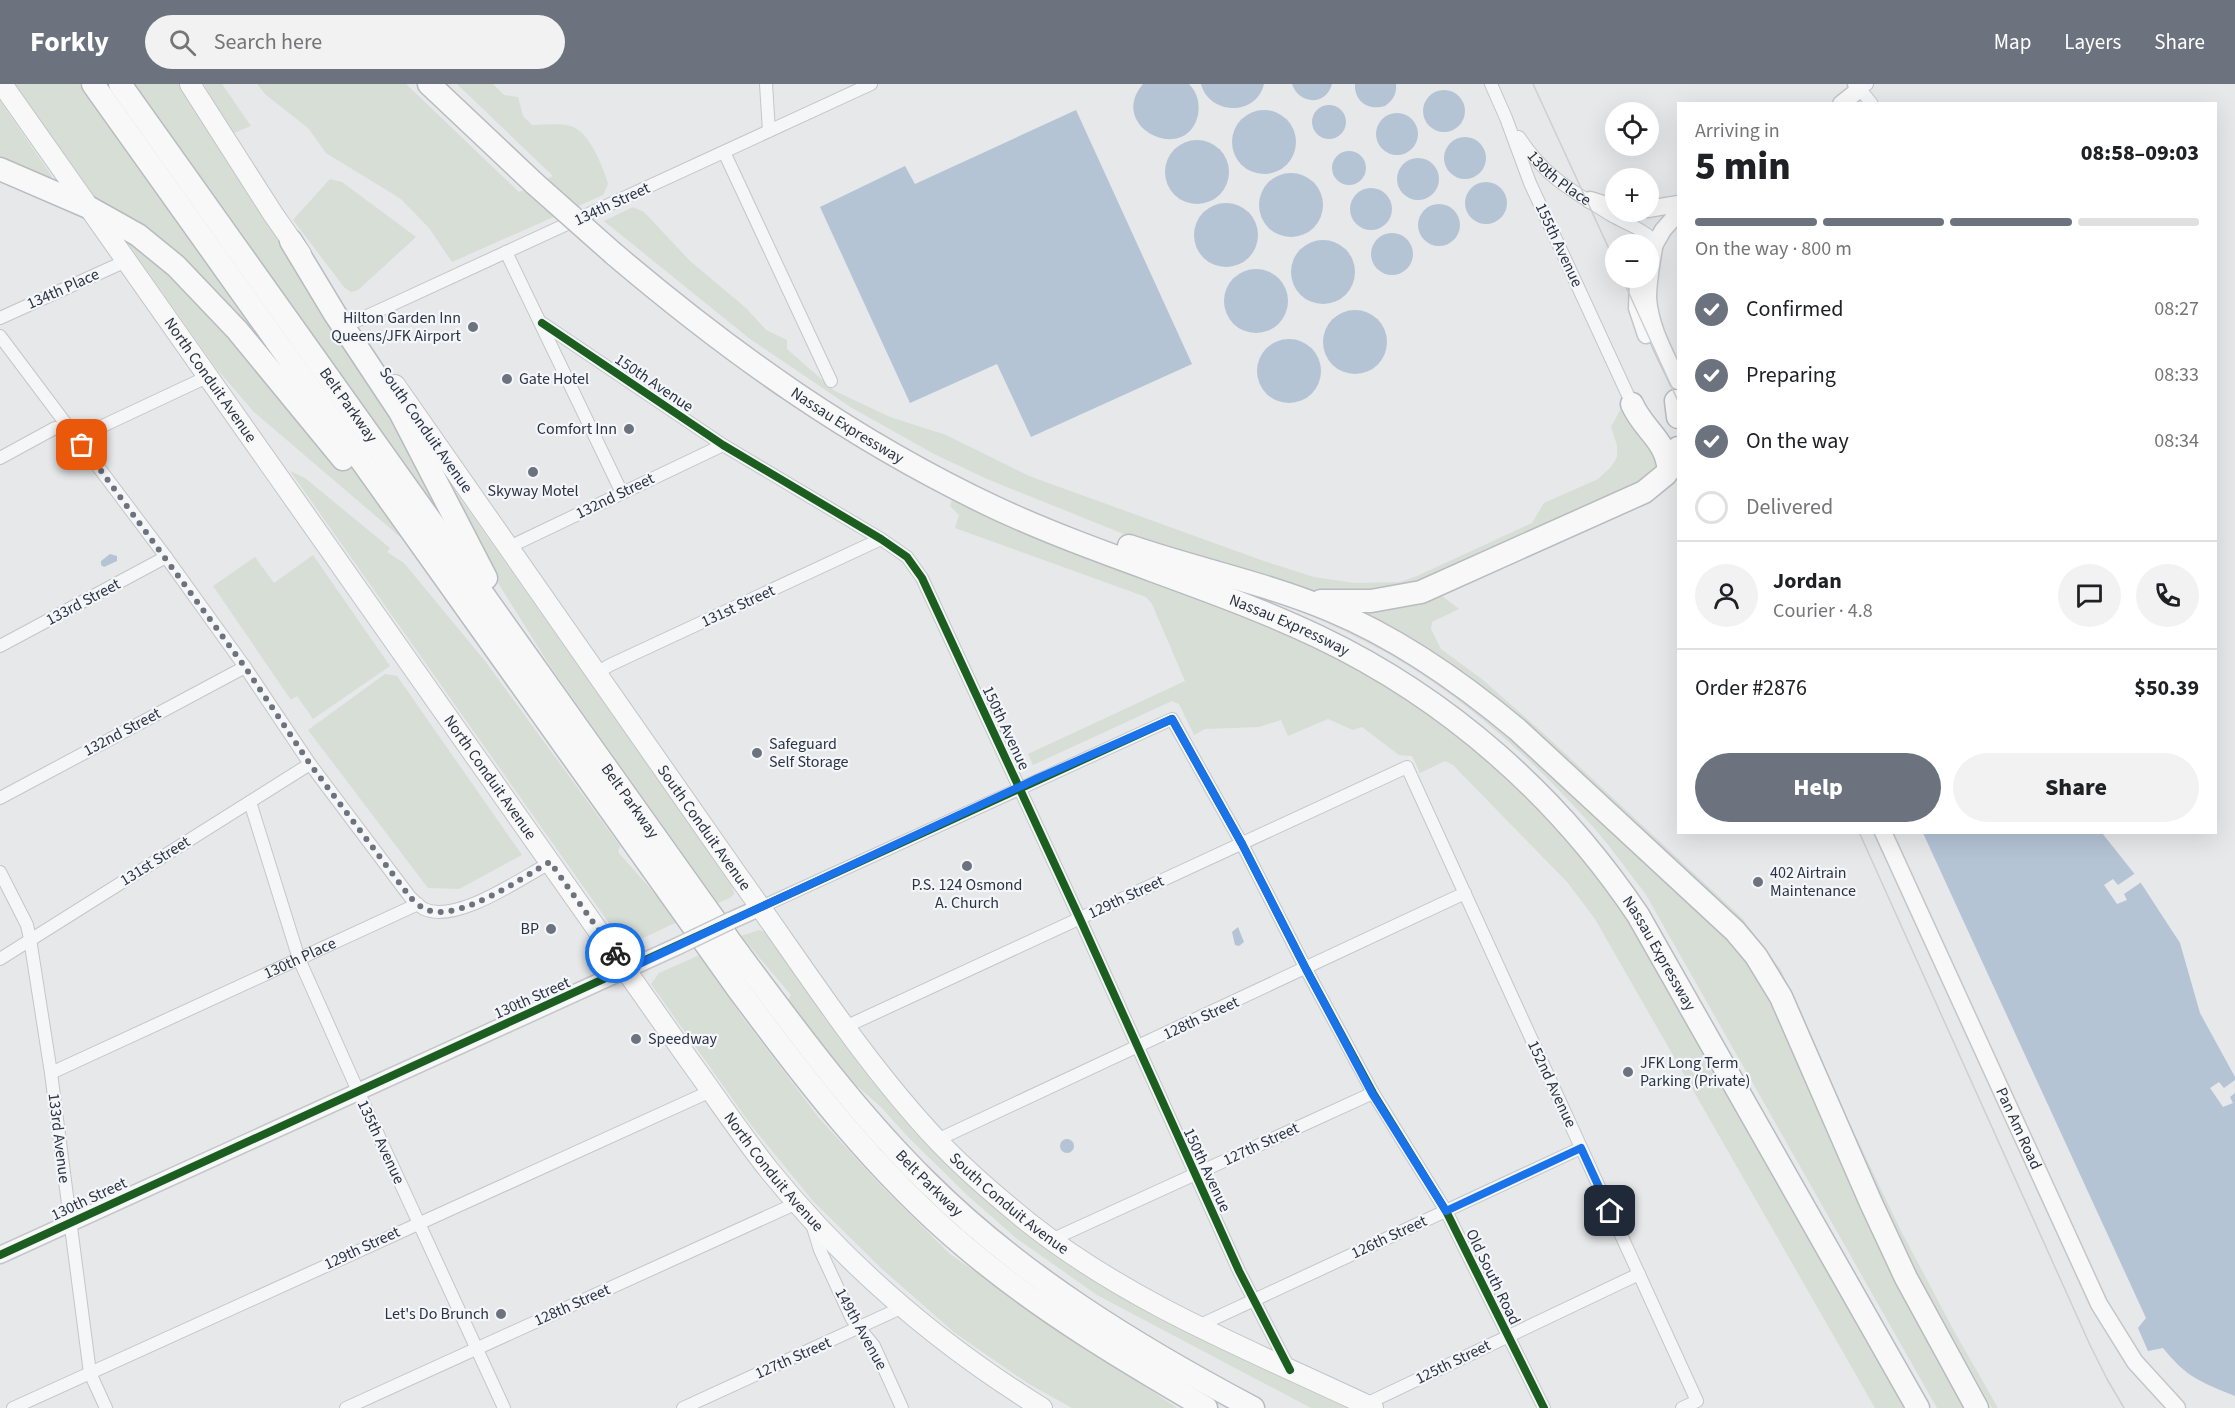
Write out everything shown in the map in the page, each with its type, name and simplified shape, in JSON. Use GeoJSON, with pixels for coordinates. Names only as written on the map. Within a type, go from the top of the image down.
{"type":"FeatureCollection","features":[{"type":"Feature","properties":{"kind":"highway","name":"Belt Parkway"},"geometry":{"type":"LineString","coordinates":[[93,84],[738,990],[849,1131],[912,1198],[963,1245],[1017,1288],[1083,1333],[1206,1408]]}},
{"type":"Feature","properties":{"kind":"highway","name":"Belt Parkway"},"geometry":{"type":"LineString","coordinates":[[120,84],[788,1019],[847,1095],[912,1167],[974,1226],[1052,1286],[1132,1338],[1253,1408]]}},
{"type":"Feature","properties":{"kind":"highway","name":"Nassau Expressway"},"geometry":{"type":"LineString","coordinates":[[429,84],[503,155],[614,254],[773,379],[837,422],[996,508],[1280,620],[1338,647],[1376,667],[1430,701],[1521,776],[1559,814],[1601,863],[1649,933],[1918,1408]]}},
{"type":"Feature","properties":{"kind":"highway"},"geometry":{"type":"LineString","coordinates":[[441,84],[503,155]]}},
{"type":"Feature","properties":{"kind":"highway"},"geometry":{"type":"LineString","coordinates":[[0,170],[88,207],[138,235],[176,266],[237,330],[339,455],[538,731],[605,803]]}},
{"type":"Feature","properties":{"kind":"highway"},"geometry":{"type":"LineString","coordinates":[[291,241],[335,314],[400,412],[531,661]]}},
{"type":"Feature","properties":{"kind":"highway"},"geometry":{"type":"LineString","coordinates":[[1632,404],[1641,421],[1663,446],[1669,470]]}},
{"type":"Feature","properties":{"kind":"highway"},"geometry":{"type":"LineString","coordinates":[[1301,599],[1371,601],[1410,595],[1432,588],[1636,496],[1657,483],[1669,470],[1677,450]]}},
{"type":"Feature","properties":{"kind":"highway"},"geometry":{"type":"LineString","coordinates":[[896,455],[1111,540],[1301,599],[1349,619],[1392,641],[1446,675],[1536,746],[1721,917],[1747,944],[1766,970],[1781,998],[1906,1278],[1977,1408]]}},
{"type":"Feature","properties":{"kind":"highway"},"geometry":{"type":"LineString","coordinates":[[1170,1387],[1200,1408]]}},
{"type":"Feature","properties":{"kind":"main road","name":"North Conduit Avenue"},"geometry":{"type":"LineString","coordinates":[[2,84],[757,1155],[803,1210],[854,1263],[903,1307],[1030,1406]]}},
{"type":"Feature","properties":{"kind":"main road","name":"South Conduit Avenue"},"geometry":{"type":"LineString","coordinates":[[190,84],[291,241],[352,323],[595,674],[845,1027],[892,1088],[937,1140],[982,1183],[1051,1240],[1127,1290],[1197,1327],[1369,1406]]}},
{"type":"Feature","properties":{"kind":"street"},"geometry":{"type":"LineString","coordinates":[[766,84],[769,131]]}},
{"type":"Feature","properties":{"kind":"street","name":"134th Street"},"geometry":{"type":"LineString","coordinates":[[352,323],[872,84]]}},
{"type":"Feature","properties":{"kind":"street","name":"155th Avenue"},"geometry":{"type":"LineString","coordinates":[[1491,84],[1530,183],[1632,404]]}},
{"type":"Feature","properties":{"kind":"street"},"geometry":{"type":"LineString","coordinates":[[1842,102],[1861,86],[1871,102]]}},
{"type":"Feature","properties":{"kind":"street","name":"130th Place"},"geometry":{"type":"LineString","coordinates":[[1506,118],[1541,168],[1557,181],[1611,215],[1647,234]]}},
{"type":"Feature","properties":{"kind":"street"},"geometry":{"type":"LineString","coordinates":[[724,152],[831,381]]}},
{"type":"Feature","properties":{"kind":"street"},"geometry":{"type":"LineString","coordinates":[[1590,200],[1605,205]]}},
{"type":"Feature","properties":{"kind":"street"},"geometry":{"type":"LineString","coordinates":[[1659,207],[1677,204]]}},
{"type":"Feature","properties":{"kind":"street"},"geometry":{"type":"LineString","coordinates":[[1659,238],[1677,214]]}},
{"type":"Feature","properties":{"kind":"street"},"geometry":{"type":"LineString","coordinates":[[506,252],[622,493]]}},
{"type":"Feature","properties":{"kind":"street","name":"134th Place"},"geometry":{"type":"LineString","coordinates":[[0,318],[126,261]]}},
{"type":"Feature","properties":{"kind":"street"},"geometry":{"type":"LineString","coordinates":[[1638,288],[1637,308],[1643,327],[1677,399]]}},
{"type":"Feature","properties":{"kind":"street"},"geometry":{"type":"LineString","coordinates":[[1649,288],[1649,307],[1677,398]]}},
{"type":"Feature","properties":{"kind":"street","name":"150th Avenue"},"geometry":{"type":"LineString","coordinates":[[542,323],[723,445],[881,538],[907,557],[922,578],[1080,919],[1239,1271],[1290,1370]]}},
{"type":"Feature","properties":{"kind":"street"},"geometry":{"type":"LineString","coordinates":[[0,336],[166,557],[245,667],[310,764],[410,897],[424,909],[441,912],[467,908],[550,862]]}},
{"type":"Feature","properties":{"kind":"street"},"geometry":{"type":"LineString","coordinates":[[0,458],[55,428],[88,432],[94,430],[207,377]]}},
{"type":"Feature","properties":{"kind":"street","name":"132nd Street"},"geometry":{"type":"LineString","coordinates":[[507,548],[723,445]]}},
{"type":"Feature","properties":{"kind":"street","name":"131st Street"},"geometry":{"type":"LineString","coordinates":[[595,674],[881,538]]}},
{"type":"Feature","properties":{"kind":"street","name":"133rd Street"},"geometry":{"type":"LineString","coordinates":[[0,646],[166,557]]}},
{"type":"Feature","properties":{"kind":"street","name":"132nd Street"},"geometry":{"type":"LineString","coordinates":[[0,798],[245,667]]}},
{"type":"Feature","properties":{"kind":"street","name":"130th Street"},"geometry":{"type":"LineString","coordinates":[[0,1255],[1172,719]]}},
{"type":"Feature","properties":{"kind":"street","name":"Old South Road"},"geometry":{"type":"LineString","coordinates":[[1172,719],[1242,844],[1372,1093],[1446,1211],[1544,1408]]}},
{"type":"Feature","properties":{"kind":"street","name":"131st Street"},"geometry":{"type":"LineString","coordinates":[[0,958],[310,764]]}},
{"type":"Feature","properties":{"kind":"street","name":"129th Street"},"geometry":{"type":"LineString","coordinates":[[845,1027],[1407,767]]}},
{"type":"Feature","properties":{"kind":"street","name":"152nd Avenue"},"geometry":{"type":"LineString","coordinates":[[1407,767],[1697,1401],[1682,1408]]}},
{"type":"Feature","properties":{"kind":"street","name":"135th Avenue"},"geometry":{"type":"LineString","coordinates":[[250,802],[299,958],[357,1091],[504,1408]]}},
{"type":"Feature","properties":{"kind":"street","name":"Pan Am Road"},"geometry":{"type":"LineString","coordinates":[[1884,834],[2099,1304],[2135,1362],[2177,1408]]}},
{"type":"Feature","properties":{"kind":"street","name":"133rd Avenue"},"geometry":{"type":"LineString","coordinates":[[0,872],[27,925],[30,939],[51,1073],[90,1373],[106,1408]]}},
{"type":"Feature","properties":{"kind":"street","name":"128th Street"},"geometry":{"type":"LineString","coordinates":[[937,1140],[1465,893]]}},
{"type":"Feature","properties":{"kind":"street","name":"130th Place"},"geometry":{"type":"LineString","coordinates":[[51,1073],[418,904]]}},
{"type":"Feature","properties":{"kind":"street","name":"129th Street"},"geometry":{"type":"LineString","coordinates":[[13,1408],[711,1090]]}},
{"type":"Feature","properties":{"kind":"street","name":"127th Street"},"geometry":{"type":"LineString","coordinates":[[1051,1240],[1372,1093]]}},
{"type":"Feature","properties":{"kind":"street","name":"126th Street"},"geometry":{"type":"LineString","coordinates":[[1197,1327],[1581,1148]]}},
{"type":"Feature","properties":{"kind":"street","name":"128th Street"},"geometry":{"type":"LineString","coordinates":[[346,1408],[476,1348],[803,1210]]}},
{"type":"Feature","properties":{"kind":"street","name":"149th Avenue"},"geometry":{"type":"LineString","coordinates":[[803,1210],[852,1319],[873,1346],[902,1408]]}},
{"type":"Feature","properties":{"kind":"street","name":"125th Street"},"geometry":{"type":"LineString","coordinates":[[1369,1406],[1507,1336],[1639,1274]]}},
{"type":"Feature","properties":{"kind":"street","name":"127th Street"},"geometry":{"type":"LineString","coordinates":[[683,1408],[903,1307]]}},
{"type":"Feature","properties":{"kind":"shaded area"},"geometry":{"type":"Polygon","coordinates":[[[15,84],[79,84],[412,547],[254,412],[216,368],[15,84]]]}},
{"type":"Feature","properties":{"kind":"shaded area"},"geometry":{"type":"Polygon","coordinates":[[[131,84],[181,84],[393,414],[438,508],[433,506],[131,84]]]}},
{"type":"Feature","properties":{"kind":"shaded area"},"geometry":{"type":"Polygon","coordinates":[[[204,84],[222,84],[251,126],[234,133],[223,119],[204,84]]]}},
{"type":"Feature","properties":{"kind":"shaded area"},"geometry":{"type":"Polygon","coordinates":[[[257,84],[406,84],[519,192],[553,176],[457,84],[493,84],[504,95],[518,97],[523,116],[532,125],[566,125],[583,134],[603,168],[608,184],[603,195],[452,262],[429,228],[401,199],[326,153],[308,128],[266,95],[257,84]]]}},
{"type":"Feature","properties":{"kind":"shaded area"},"geometry":{"type":"Polygon","coordinates":[[[0,101],[51,175],[52,181],[0,160],[0,101]]]}},
{"type":"Feature","properties":{"kind":"shaded area"},"geometry":{"type":"Polygon","coordinates":[[[330,179],[342,182],[416,237],[358,290],[351,292],[344,287],[293,220],[330,179]]]}},
{"type":"Feature","properties":{"kind":"shaded area"},"geometry":{"type":"Polygon","coordinates":[[[633,207],[644,212],[690,261],[746,308],[766,330],[787,340],[787,349],[835,391],[890,417],[946,435],[1029,476],[1314,577],[1354,583],[1400,582],[1532,523],[1544,503],[1598,479],[1611,467],[1617,457],[1617,445],[1611,427],[1625,401],[1660,458],[1656,470],[1645,482],[1448,573],[1392,590],[1321,593],[1293,588],[1151,545],[987,479],[934,454],[852,408],[750,339],[604,221],[633,207]]]}},
{"type":"Feature","properties":{"kind":"shaded area"},"geometry":{"type":"Polygon","coordinates":[[[438,467],[732,885],[734,894],[730,898],[718,903],[550,666],[485,562],[438,467]]]}},
{"type":"Feature","properties":{"kind":"shaded area"},"geometry":{"type":"Polygon","coordinates":[[[290,471],[305,478],[390,548],[387,552],[404,563],[485,661],[620,846],[618,852],[679,921],[633,943],[626,944],[621,940],[290,471]]]}},
{"type":"Feature","properties":{"kind":"shaded area"},"geometry":{"type":"Polygon","coordinates":[[[952,500],[1309,643],[1395,687],[1504,772],[1575,846],[1621,908],[1905,1408],[1875,1408],[1595,919],[1568,883],[1453,765],[1445,761],[1420,773],[1412,756],[1399,755],[1362,727],[1353,730],[1328,719],[1288,736],[1281,720],[1259,727],[1205,729],[1194,735],[1179,704],[1172,701],[1033,765],[1028,754],[1185,681],[1152,604],[1146,597],[955,528],[959,515],[950,506],[952,500]]]}},
{"type":"Feature","properties":{"kind":"shaded area"},"geometry":{"type":"Polygon","coordinates":[[[313,555],[390,666],[313,719],[297,696],[291,700],[213,586],[255,557],[274,583],[313,555]]]}},
{"type":"Feature","properties":{"kind":"shaded area"},"geometry":{"type":"Polygon","coordinates":[[[1247,590],[1320,609],[1475,700],[1758,963],[1971,1408],[1937,1408],[1645,893],[1593,827],[1509,742],[1446,691],[1382,650],[1315,618],[1247,590]]]}},
{"type":"Feature","properties":{"kind":"shaded area"},"geometry":{"type":"Polygon","coordinates":[[[1441,595],[1459,609],[1432,622],[1431,629],[1441,649],[1483,680],[1542,732],[1742,918],[1781,970],[1828,1078],[1900,1229],[1998,1408],[1992,1408],[1910,1260],[1874,1188],[1787,993],[1528,728],[1338,605],[1441,595]]]}},
{"type":"Feature","properties":{"kind":"shaded area"},"geometry":{"type":"Polygon","coordinates":[[[385,674],[397,676],[522,855],[459,889],[428,888],[308,730],[385,674]]]}},
{"type":"Feature","properties":{"kind":"shaded area"},"geometry":{"type":"Polygon","coordinates":[[[759,930],[765,932],[870,1077],[916,1130],[1020,1227],[1101,1285],[1164,1320],[1355,1408],[1311,1408],[1097,1295],[1016,1238],[967,1195],[881,1107],[849,1079],[788,1000],[791,995],[741,936],[759,930]]]}},
{"type":"Feature","properties":{"kind":"shaded area"},"geometry":{"type":"Polygon","coordinates":[[[702,954],[740,1014],[819,1118],[883,1188],[951,1255],[1177,1408],[1072,1408],[1029,1384],[955,1333],[882,1269],[813,1201],[751,1125],[651,984],[659,973],[702,954]]]}},
{"type":"Feature","properties":{"kind":"water"},"geometry":{"type":"Polygon","coordinates":[[[1143,84],[1189,84],[1196,94],[1199,106],[1198,115],[1191,130],[1179,138],[1166,139],[1152,135],[1141,126],[1134,114],[1134,100],[1143,84]]]}},
{"type":"Feature","properties":{"kind":"water"},"geometry":{"type":"Polygon","coordinates":[[[1201,84],[1264,84],[1259,95],[1252,102],[1243,107],[1232,108],[1213,102],[1201,84]]]}},
{"type":"Feature","properties":{"kind":"water"},"geometry":{"type":"Polygon","coordinates":[[[1292,84],[1332,84],[1324,96],[1312,100],[1300,96],[1292,84]]]}},
{"type":"Feature","properties":{"kind":"water"},"geometry":{"type":"Polygon","coordinates":[[[1355,84],[1396,84],[1396,91],[1385,106],[1373,107],[1360,100],[1355,84]]]}},
{"type":"Feature","properties":{"kind":"water"},"geometry":{"type":"Polygon","coordinates":[[[1444,90],[1459,96],[1465,111],[1459,126],[1444,132],[1429,126],[1423,111],[1429,96],[1444,90]]]}},
{"type":"Feature","properties":{"kind":"water"},"geometry":{"type":"Polygon","coordinates":[[[1329,105],[1341,110],[1346,122],[1341,134],[1329,139],[1317,134],[1312,122],[1317,110],[1329,105]]]}},
{"type":"Feature","properties":{"kind":"water"},"geometry":{"type":"Polygon","coordinates":[[[1076,110],[1192,364],[1031,437],[997,364],[910,403],[820,207],[905,166],[915,184],[1076,110]]]}},
{"type":"Feature","properties":{"kind":"water"},"geometry":{"type":"Polygon","coordinates":[[[1258,110],[1270,110],[1287,119],[1294,130],[1296,142],[1294,154],[1287,165],[1270,174],[1258,174],[1246,169],[1237,160],[1232,148],[1232,136],[1237,124],[1246,115],[1258,110]]]}},
{"type":"Feature","properties":{"kind":"water"},"geometry":{"type":"Polygon","coordinates":[[[1397,113],[1412,119],[1418,134],[1412,149],[1397,155],[1382,149],[1376,134],[1382,119],[1397,113]]]}},
{"type":"Feature","properties":{"kind":"water"},"geometry":{"type":"Polygon","coordinates":[[[1465,137],[1480,143],[1486,158],[1480,173],[1465,179],[1450,173],[1444,158],[1450,143],[1465,137]]]}},
{"type":"Feature","properties":{"kind":"water"},"geometry":{"type":"Polygon","coordinates":[[[1191,140],[1203,140],[1220,149],[1227,160],[1229,172],[1227,184],[1220,195],[1203,204],[1191,204],[1179,199],[1170,190],[1165,178],[1165,166],[1170,154],[1179,145],[1191,140]]]}},
{"type":"Feature","properties":{"kind":"water"},"geometry":{"type":"Polygon","coordinates":[[[1349,151],[1361,156],[1366,168],[1361,180],[1349,185],[1337,180],[1332,168],[1337,156],[1349,151]]]}},
{"type":"Feature","properties":{"kind":"water"},"geometry":{"type":"Polygon","coordinates":[[[1418,158],[1433,164],[1439,179],[1433,194],[1418,200],[1403,194],[1397,179],[1403,164],[1418,158]]]}},
{"type":"Feature","properties":{"kind":"water"},"geometry":{"type":"Polygon","coordinates":[[[1285,173],[1297,173],[1314,182],[1321,193],[1323,205],[1321,217],[1314,228],[1297,237],[1285,237],[1273,232],[1264,223],[1259,211],[1259,199],[1264,187],[1273,178],[1285,173]]]}},
{"type":"Feature","properties":{"kind":"water"},"geometry":{"type":"Polygon","coordinates":[[[1486,182],[1501,188],[1507,203],[1501,218],[1486,224],[1471,218],[1465,203],[1471,188],[1486,182]]]}},
{"type":"Feature","properties":{"kind":"water"},"geometry":{"type":"Polygon","coordinates":[[[1371,188],[1386,194],[1392,209],[1386,224],[1371,230],[1356,224],[1350,209],[1356,194],[1371,188]]]}},
{"type":"Feature","properties":{"kind":"water"},"geometry":{"type":"Polygon","coordinates":[[[1220,203],[1232,203],[1249,212],[1256,223],[1258,235],[1256,247],[1249,258],[1232,267],[1220,267],[1208,262],[1199,253],[1194,241],[1194,229],[1199,217],[1208,208],[1220,203]]]}},
{"type":"Feature","properties":{"kind":"water"},"geometry":{"type":"Polygon","coordinates":[[[1439,204],[1454,210],[1460,225],[1454,240],[1439,246],[1424,240],[1418,225],[1424,210],[1439,204]]]}},
{"type":"Feature","properties":{"kind":"water"},"geometry":{"type":"Polygon","coordinates":[[[1392,233],[1407,239],[1413,254],[1407,269],[1392,275],[1377,269],[1371,254],[1377,239],[1392,233]]]}},
{"type":"Feature","properties":{"kind":"water"},"geometry":{"type":"Polygon","coordinates":[[[1317,240],[1329,240],[1346,249],[1353,260],[1355,272],[1353,284],[1346,295],[1329,304],[1317,304],[1305,299],[1296,290],[1291,278],[1291,266],[1296,254],[1305,245],[1317,240]]]}},
{"type":"Feature","properties":{"kind":"water"},"geometry":{"type":"Polygon","coordinates":[[[1250,269],[1262,269],[1279,278],[1286,289],[1288,301],[1286,313],[1279,324],[1262,333],[1250,333],[1238,328],[1229,319],[1224,307],[1224,295],[1229,283],[1238,274],[1250,269]]]}},
{"type":"Feature","properties":{"kind":"water"},"geometry":{"type":"Polygon","coordinates":[[[1349,310],[1361,310],[1378,319],[1385,330],[1387,342],[1385,354],[1378,365],[1361,374],[1349,374],[1337,369],[1328,360],[1323,348],[1323,336],[1328,324],[1337,315],[1349,310]]]}},
{"type":"Feature","properties":{"kind":"water"},"geometry":{"type":"Polygon","coordinates":[[[1283,339],[1295,339],[1312,348],[1319,359],[1321,371],[1319,383],[1312,394],[1295,403],[1283,403],[1271,398],[1262,389],[1257,377],[1257,365],[1262,353],[1271,344],[1283,339]]]}},
{"type":"Feature","properties":{"kind":"water"},"geometry":{"type":"Polygon","coordinates":[[[110,554],[117,556],[117,561],[104,567],[101,561],[110,554]]]}},
{"type":"Feature","properties":{"kind":"water"},"geometry":{"type":"Polygon","coordinates":[[[1923,834],[2103,834],[2137,877],[2180,943],[2200,1013],[2235,1077],[2235,1396],[2187,1373],[2163,1348],[2148,1351],[2138,1328],[2146,1318],[1923,834]]]}},
{"type":"Feature","properties":{"kind":"water"},"geometry":{"type":"Polygon","coordinates":[[[1238,927],[1244,942],[1239,946],[1235,945],[1232,932],[1238,927]]]}},
{"type":"Feature","properties":{"kind":"water"},"geometry":{"type":"Polygon","coordinates":[[[1064,1139],[1070,1139],[1074,1146],[1070,1153],[1064,1153],[1060,1149],[1060,1143],[1064,1139]]]}},
{"type":"Feature","properties":{"kind":"pier"},"geometry":{"type":"Polygon","coordinates":[[[2137,872],[2143,881],[2124,894],[2127,900],[2117,904],[2104,885],[2113,879],[2118,885],[2137,872]]]}},
{"type":"Feature","properties":{"kind":"pier"},"geometry":{"type":"Polygon","coordinates":[[[2235,1080],[2235,1093],[2230,1097],[2233,1103],[2223,1107],[2210,1088],[2219,1082],[2224,1088],[2235,1080]]]}},
{"type":"Feature","properties":{"kind":"tram line"},"geometry":{"type":"LineString","coordinates":[[1533,84],[1605,240]]}},
{"type":"Feature","properties":{"kind":"tram line"},"geometry":{"type":"LineString","coordinates":[[1627,288],[1677,399]]}},
{"type":"Feature","properties":{"kind":"tram line"},"geometry":{"type":"LineString","coordinates":[[1860,834],[2090,1345],[2124,1408]]}},
{"type":"Feature","properties":{"kind":"cycle path"},"geometry":{"type":"LineString","coordinates":[[542,323],[723,445],[881,539],[907,557],[922,578],[1080,919],[1239,1271],[1290,1370]]}},
{"type":"Feature","properties":{"kind":"cycle path"},"geometry":{"type":"LineString","coordinates":[[0,1255],[1172,719],[1242,844],[1373,1093],[1446,1211],[1544,1408]]}},
{"type":"Feature","properties":{"kind":"way so far"},"geometry":{"type":"LineString","coordinates":[[82,445],[245,667],[310,764],[410,897],[424,909],[441,912],[459,910],[467,908],[550,862],[615,953]]}},
{"type":"Feature","properties":{"kind":"place","name":"Hilton Garden Inn Queens/JFK Airport"},"geometry":{"type":"Point","coordinates":[473,327]}},
{"type":"Feature","properties":{"kind":"place","name":"Gate Hotel"},"geometry":{"type":"Point","coordinates":[507,379]}},
{"type":"Feature","properties":{"kind":"place","name":"Comfort Inn"},"geometry":{"type":"Point","coordinates":[629,429]}},
{"type":"Feature","properties":{"kind":"place","name":"Skyway Motel"},"geometry":{"type":"Point","coordinates":[533,472]}},
{"type":"Feature","properties":{"kind":"place","name":"Safeguard Self Storage"},"geometry":{"type":"Point","coordinates":[757,753]}},
{"type":"Feature","properties":{"kind":"place","name":"P.S. 124 Osmond A. Church"},"geometry":{"type":"Point","coordinates":[967,866]}},
{"type":"Feature","properties":{"kind":"place","name":"402 Airtrain Maintenance"},"geometry":{"type":"Point","coordinates":[1758,882]}},
{"type":"Feature","properties":{"kind":"place","name":"BP"},"geometry":{"type":"Point","coordinates":[551,929]}},
{"type":"Feature","properties":{"kind":"place","name":"Speedway"},"geometry":{"type":"Point","coordinates":[636,1039]}},
{"type":"Feature","properties":{"kind":"place","name":"JFK Long Term Parking (Private)"},"geometry":{"type":"Point","coordinates":[1628,1072]}},
{"type":"Feature","properties":{"kind":"place","name":"Let's Do Brunch"},"geometry":{"type":"Point","coordinates":[501,1314]}},
{"type":"Feature","properties":{"kind":"route"},"geometry":{"type":"LineString","coordinates":[[615,953],[626,970],[1036,779],[1172,719],[1242,844],[1372,1093],[1446,1211],[1581,1148],[1610,1211]]}}]}
